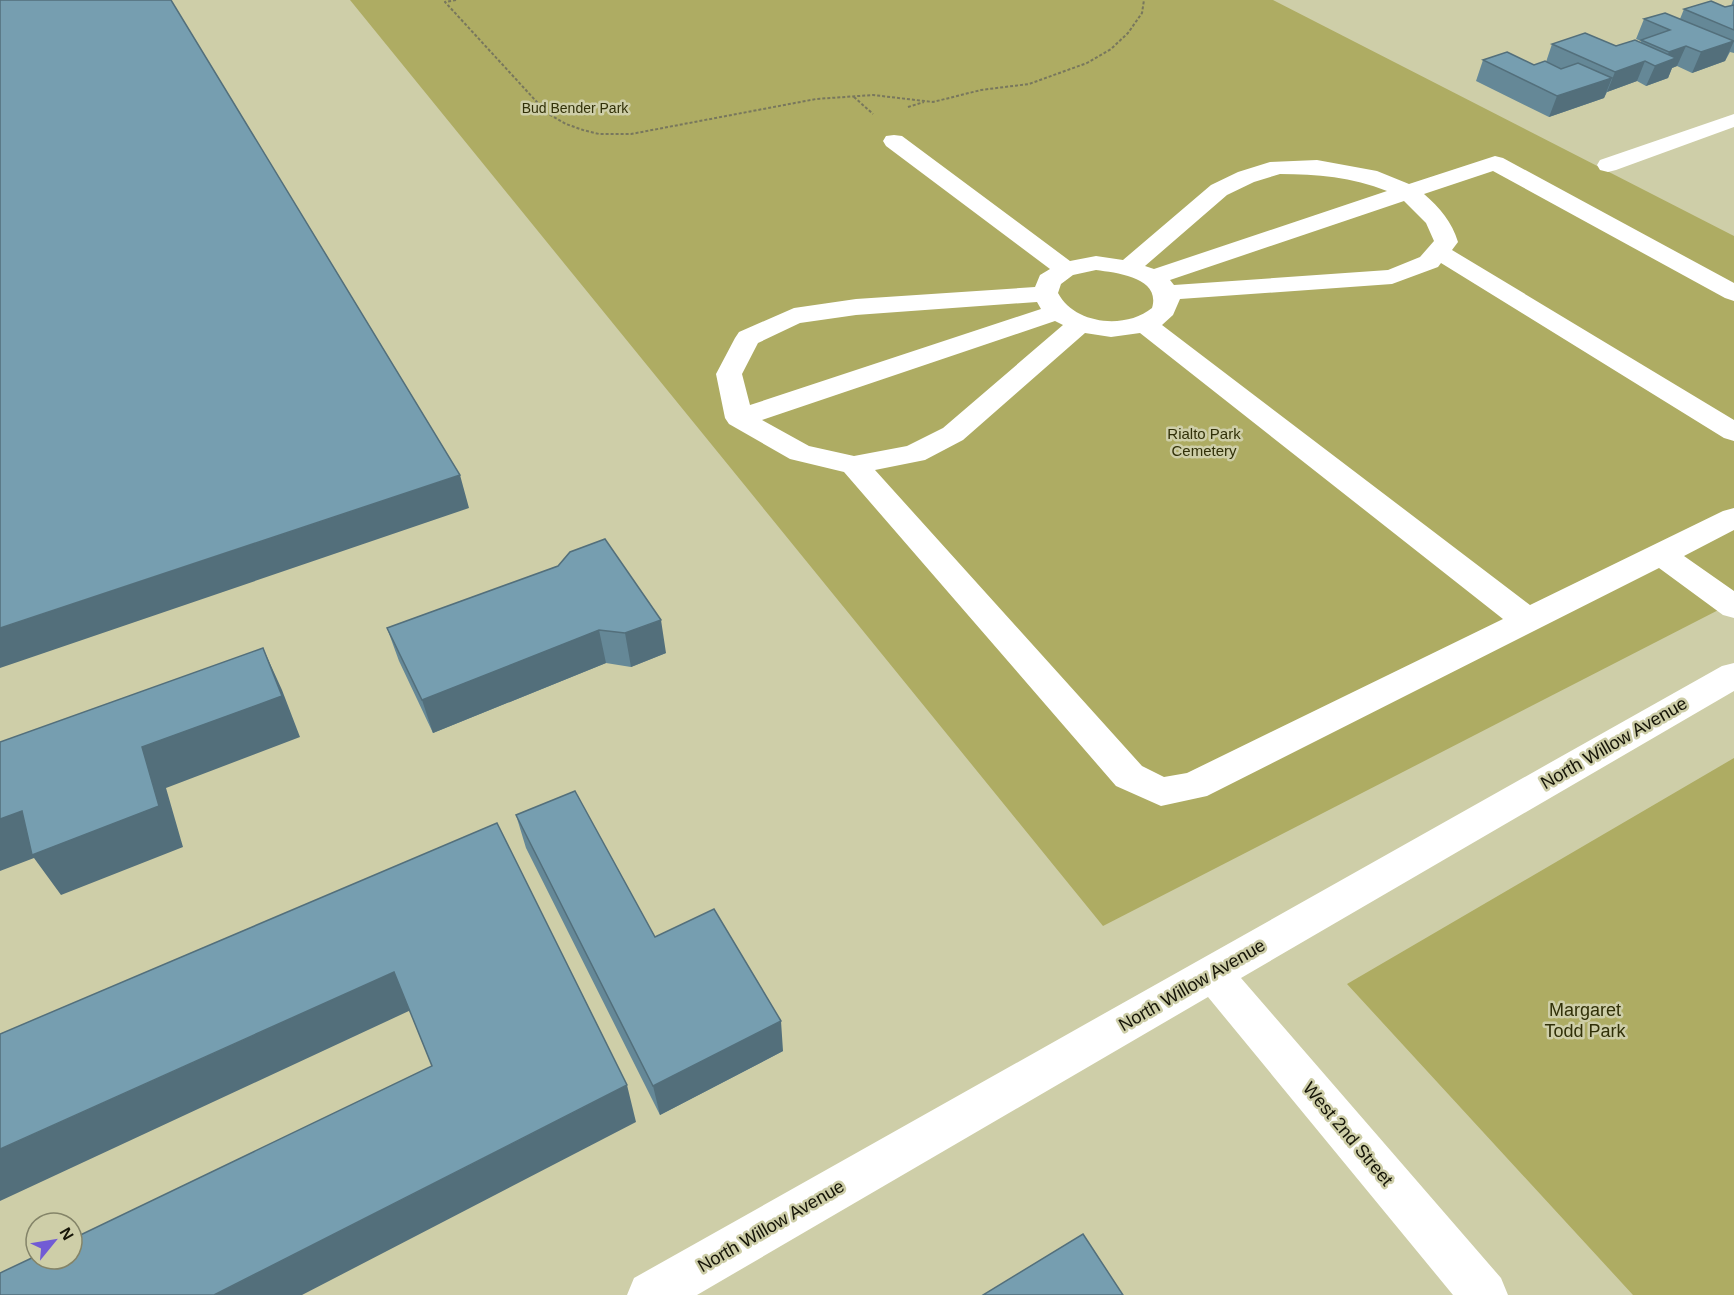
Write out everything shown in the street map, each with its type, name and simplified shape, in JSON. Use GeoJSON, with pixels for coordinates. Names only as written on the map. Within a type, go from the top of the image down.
{"type":"FeatureCollection","features":[{"type":"Feature","properties":{"kind":"street"},"geometry":{"type":"LineString","coordinates":[[1608,165],[1734,120]]}},
{"type":"Feature","properties":{"kind":"street"},"geometry":{"type":"LineString","coordinates":[[894,141],[1065,269]]}},
{"type":"Feature","properties":{"kind":"street"},"geometry":{"type":"LineString","coordinates":[[1159,285],[1408,192],[1495,163],[1734,293]]}},
{"type":"Feature","properties":{"kind":"street"},"geometry":{"type":"LineString","coordinates":[[1061,310],[1047,284],[1054,275],[1065,269],[1096,263],[1129,267],[1159,285],[1392,277],[1429,262],[1446,242],[1443,228],[1431,212],[1408,192],[1369,176],[1317,167],[1278,167],[1246,177],[1218,190],[1129,267]]}},
{"type":"Feature","properties":{"kind":"street"},"geometry":{"type":"LineString","coordinates":[[1439,252],[1734,432]]}},
{"type":"Feature","properties":{"kind":"street"},"geometry":{"type":"LineString","coordinates":[[1061,310],[953,434],[915,454],[854,465],[800,453],[739,418],[729,374],[748,338],[794,316],[856,307],[1061,310],[1114,329],[1145,324],[1156,318],[1164,310],[1167,302],[1159,285]]}},
{"type":"Feature","properties":{"kind":"street"},"geometry":{"type":"LineString","coordinates":[[739,418],[1061,310]]}},
{"type":"Feature","properties":{"kind":"street"},"geometry":{"type":"LineString","coordinates":[[1145,324],[1527,620]]}},
{"type":"Feature","properties":{"kind":"street"},"geometry":{"type":"LineString","coordinates":[[854,465],[1129,776],[1161,792],[1194,786],[1734,518]]}},
{"type":"Feature","properties":{"kind":"street"},"geometry":{"type":"LineString","coordinates":[[1660,554],[1734,607]]}},
{"type":"Feature","properties":{"kind":"street","name":"North Willow Avenue"},"geometry":{"type":"LineString","coordinates":[[651,1295],[1734,675]]}},
{"type":"Feature","properties":{"kind":"street","name":"West 2nd Street"},"geometry":{"type":"LineString","coordinates":[[1212,973],[1484,1295]]}},
{"type":"Feature","properties":{"kind":"path"},"geometry":{"type":"LineString","coordinates":[[456,0],[445,2],[547,113],[566,124],[583,130],[615,134],[647,131],[825,98],[873,95],[933,102],[981,90],[1029,84],[1087,63],[1111,49],[1128,33],[1142,13],[1144,0]]}},
{"type":"Feature","properties":{"kind":"green space","name":"Rialto Park Cemetery"},"geometry":{"type":"Polygon","coordinates":[[[350,0],[1273,0],[1734,236],[1734,602],[1103,926],[350,0]]]}},
{"type":"Feature","properties":{"kind":"green space","name":"Margaret Todd Park"},"geometry":{"type":"Polygon","coordinates":[[[1734,758],[1734,1295],[1633,1295],[1347,984],[1734,758]]]}},
{"type":"Feature","properties":{"kind":"building"},"geometry":{"type":"Polygon","coordinates":[[[0,0],[171,0],[460,475],[0,628],[0,0]]]}},
{"type":"Feature","properties":{"kind":"building"},"geometry":{"type":"Polygon","coordinates":[[[1711,1],[1725,7],[1734,5],[1734,30],[1684,9],[1711,1]]]}},
{"type":"Feature","properties":{"kind":"building"},"geometry":{"type":"Polygon","coordinates":[[[1665,13],[1734,41],[1701,52],[1686,46],[1669,52],[1641,40],[1670,30],[1644,19],[1665,13]]]}},
{"type":"Feature","properties":{"kind":"building"},"geometry":{"type":"Polygon","coordinates":[[[1585,33],[1616,46],[1635,40],[1676,58],[1655,66],[1645,61],[1615,72],[1552,44],[1585,33]]]}},
{"type":"Feature","properties":{"kind":"building"},"geometry":{"type":"Polygon","coordinates":[[[1507,52],[1534,65],[1545,61],[1561,69],[1578,63],[1612,78],[1557,96],[1483,60],[1507,52]]]}},
{"type":"Feature","properties":{"kind":"building"},"geometry":{"type":"Polygon","coordinates":[[[605,539],[661,620],[625,633],[599,630],[422,700],[387,628],[558,566],[570,552],[605,539]]]}},
{"type":"Feature","properties":{"kind":"building"},"geometry":{"type":"Polygon","coordinates":[[[263,648],[282,696],[142,747],[159,806],[32,855],[22,811],[0,819],[0,742],[263,648]]]}},
{"type":"Feature","properties":{"kind":"building"},"geometry":{"type":"Polygon","coordinates":[[[575,791],[655,937],[714,909],[781,1021],[653,1086],[516,815],[575,791]]]}},
{"type":"Feature","properties":{"kind":"building"},"geometry":{"type":"Polygon","coordinates":[[[497,823],[627,1085],[214,1295],[0,1295],[0,1273],[24,1262],[24,1271],[84,1271],[84,1233],[432,1066],[394,972],[0,1149],[0,1034],[497,823]]]}},
{"type":"Feature","properties":{"kind":"building"},"geometry":{"type":"Polygon","coordinates":[[[1083,1234],[1123,1295],[983,1295],[1083,1234]]]}},
{"type":"Feature","properties":{"kind":"park label","name":"Bud Bender Park"},"geometry":{"type":"Point","coordinates":[575,108]}}]}
